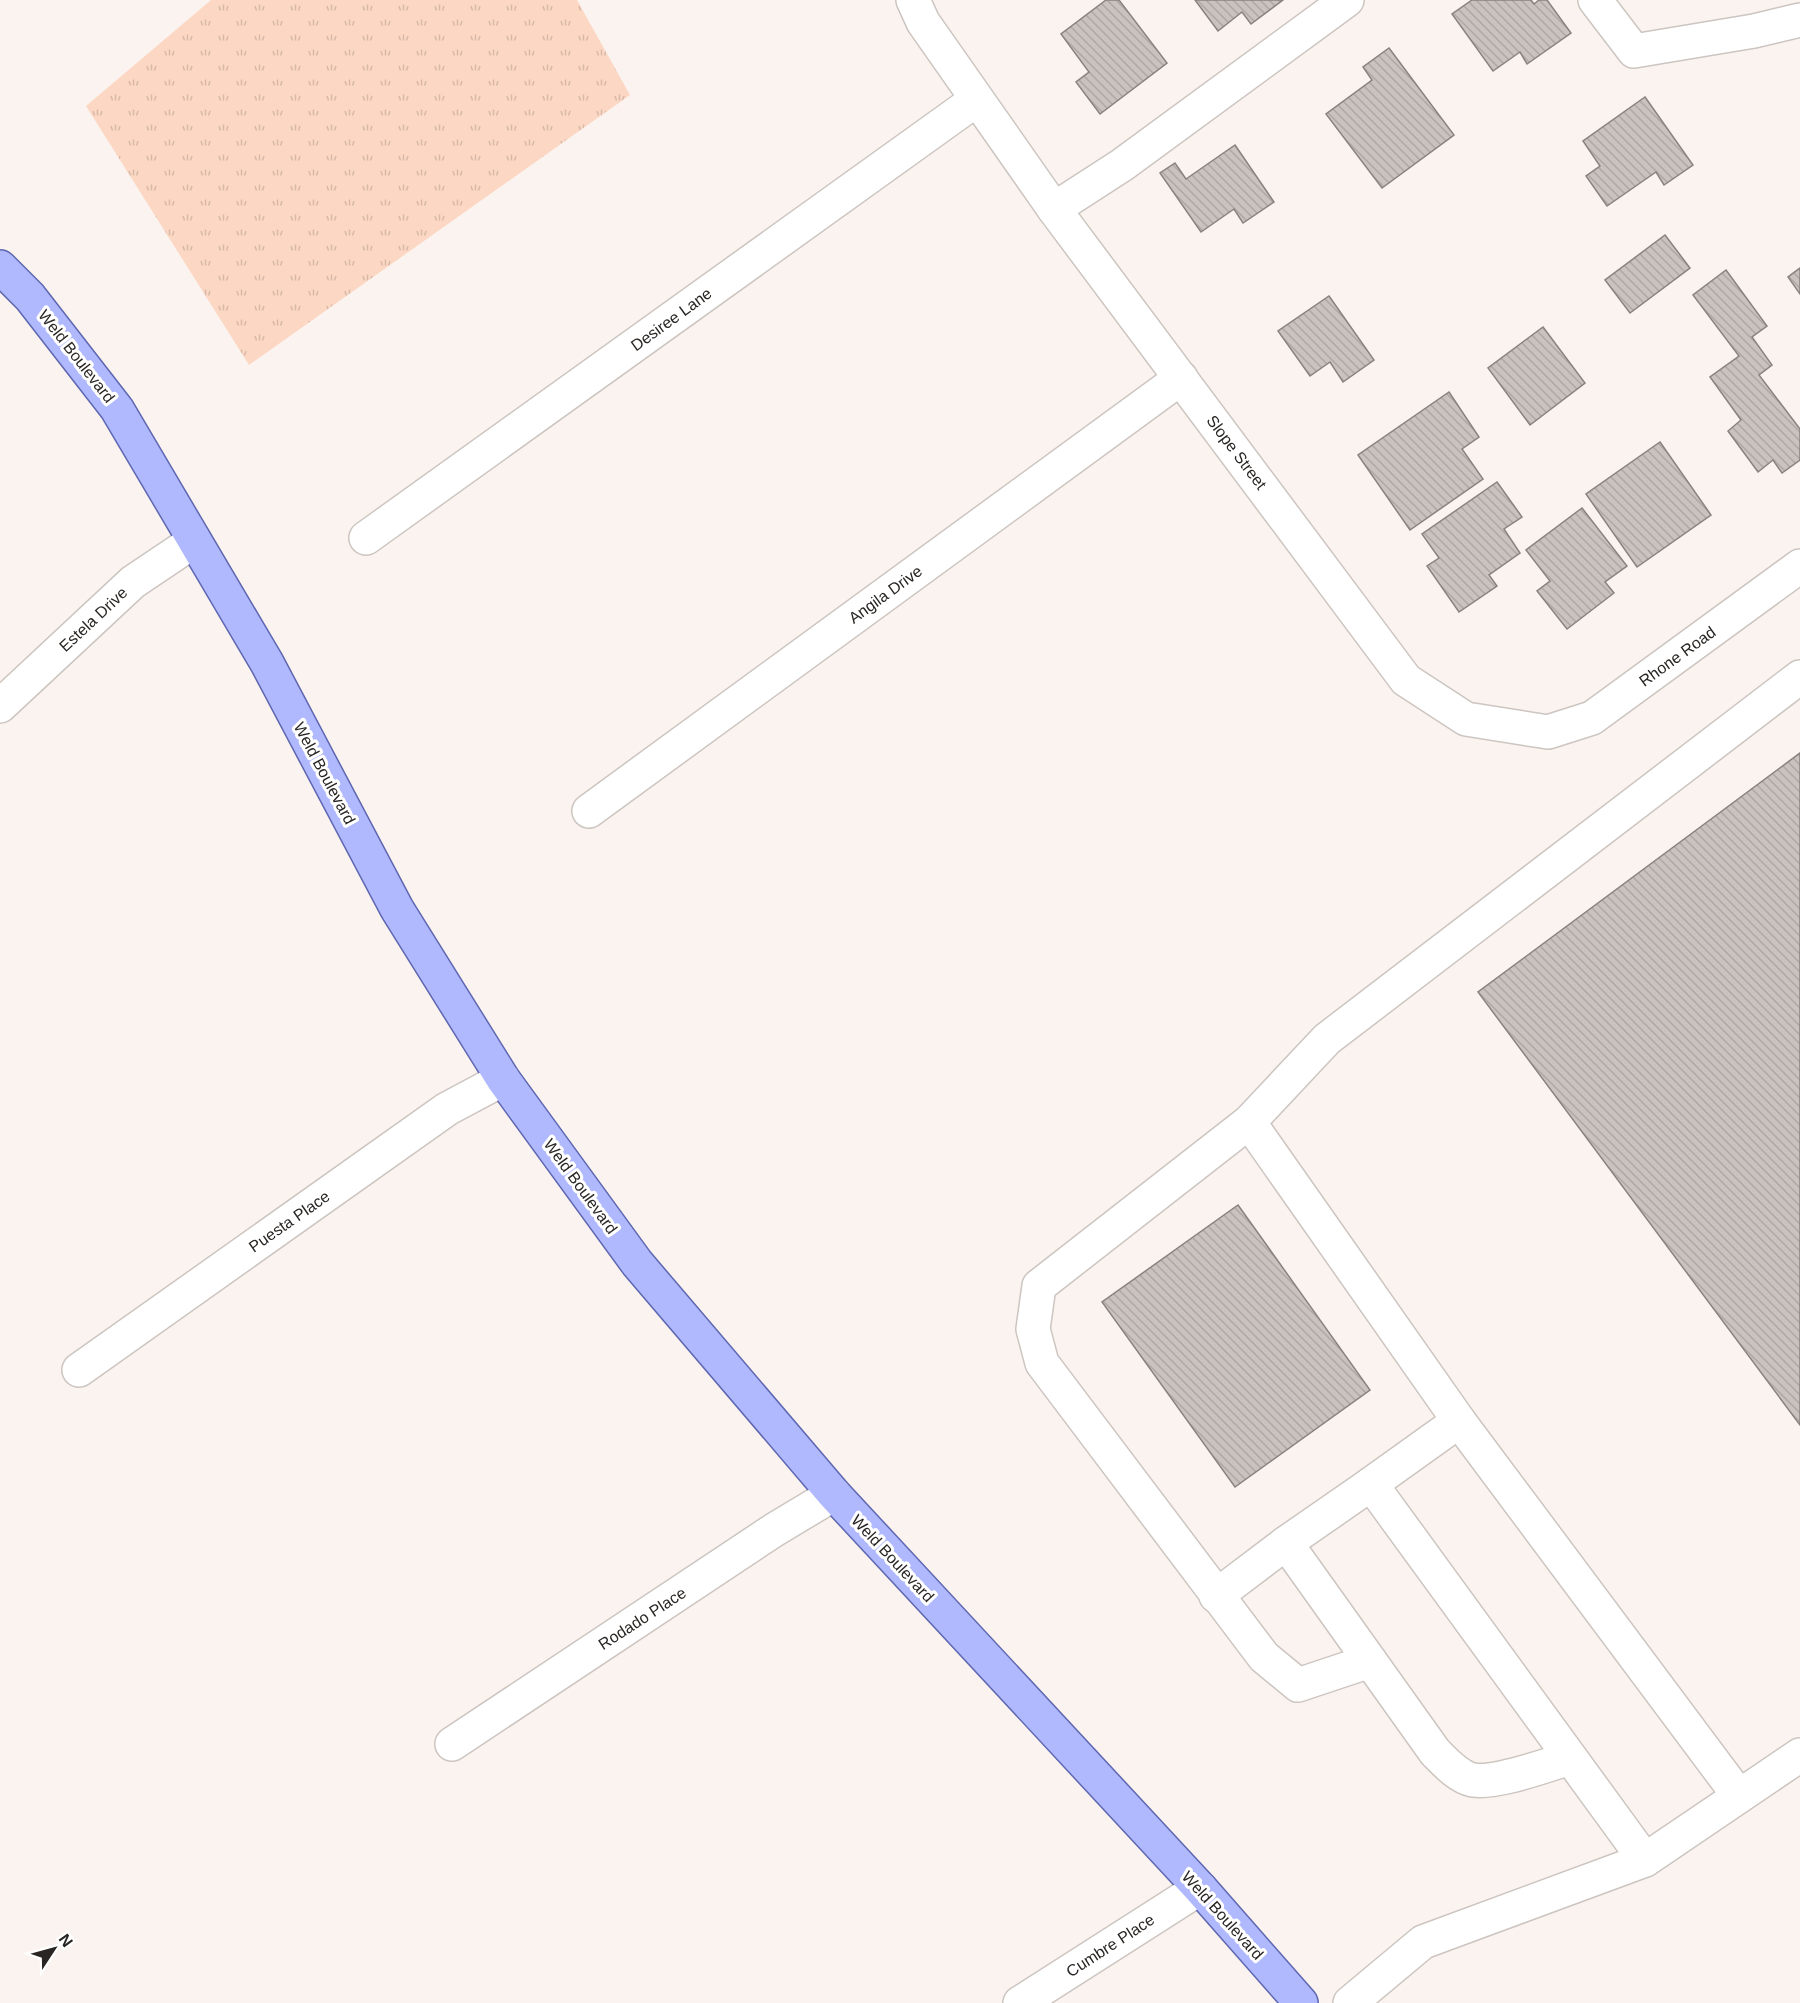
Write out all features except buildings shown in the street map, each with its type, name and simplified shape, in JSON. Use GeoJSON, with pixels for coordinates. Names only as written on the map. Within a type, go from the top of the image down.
{"type":"FeatureCollection","features":[{"type":"Feature","properties":{"kind":"main road","name":"Weld Boulevard"},"geometry":{"type":"LineString","coordinates":[[0,267],[30,297],[117,409],[267,663],[397,909],[503,1079],[637,1263],[834,1494],[1200,1888],[1301,2003]]}},
{"type":"Feature","properties":{"kind":"street","name":"Slope Street"},"geometry":{"type":"LineString","coordinates":[[913,0],[923,22],[1054,209],[1406,680],[1466,719],[1548,732]]}},
{"type":"Feature","properties":{"kind":"street"},"geometry":{"type":"LineString","coordinates":[[1054,209],[1122,165],[1347,0]]}},
{"type":"Feature","properties":{"kind":"street"},"geometry":{"type":"LineString","coordinates":[[1595,0],[1634,51],[1754,31],[1800,20]]}},
{"type":"Feature","properties":{"kind":"street","name":"Desiree Lane"},"geometry":{"type":"LineString","coordinates":[[366,538],[976,100]]}},
{"type":"Feature","properties":{"kind":"street","name":"Angila Drive"},"geometry":{"type":"LineString","coordinates":[[589,811],[1181,378]]}},
{"type":"Feature","properties":{"kind":"street","name":"Estela Drive"},"geometry":{"type":"LineString","coordinates":[[0,706],[133,582],[194,541]]}},
{"type":"Feature","properties":{"kind":"street","name":"Rhone Road"},"geometry":{"type":"LineString","coordinates":[[1548,732],[1592,718],[1800,566]]}},
{"type":"Feature","properties":{"kind":"street"},"geometry":{"type":"LineString","coordinates":[[1370,1661],[1298,1685],[1264,1657],[1042,1363],[1033,1329],[1039,1286],[1249,1122],[1328,1039],[1800,677]]}},
{"type":"Feature","properties":{"kind":"street","name":"Puesta Place"},"geometry":{"type":"LineString","coordinates":[[79,1370],[447,1109],[503,1079]]}},
{"type":"Feature","properties":{"kind":"street"},"geometry":{"type":"LineString","coordinates":[[1249,1122],[1459,1421],[1739,1796]]}},
{"type":"Feature","properties":{"kind":"street"},"geometry":{"type":"LineString","coordinates":[[1216,1596],[1286,1543],[1459,1421]]}},
{"type":"Feature","properties":{"kind":"street"},"geometry":{"type":"LineString","coordinates":[[1371,1484],[1645,1860]]}},
{"type":"Feature","properties":{"kind":"street","name":"Rodado Place"},"geometry":{"type":"LineString","coordinates":[[452,1744],[774,1530],[834,1494]]}},
{"type":"Feature","properties":{"kind":"street"},"geometry":{"type":"LineString","coordinates":[[1286,1543],[1435,1752],[1451,1768],[1473,1780],[1510,1776],[1570,1758]]}},
{"type":"Feature","properties":{"kind":"street"},"geometry":{"type":"LineString","coordinates":[[1350,2003],[1423,1942],[1645,1860],[1800,1755]]}},
{"type":"Feature","properties":{"kind":"street","name":"Cumbre Place"},"geometry":{"type":"LineString","coordinates":[[1020,2003],[1200,1888]]}},
{"type":"Feature","properties":{"kind":"green space"},"geometry":{"type":"Polygon","coordinates":[[[211,0],[577,0],[630,95],[249,365],[86,106],[211,0]]]}}]}
